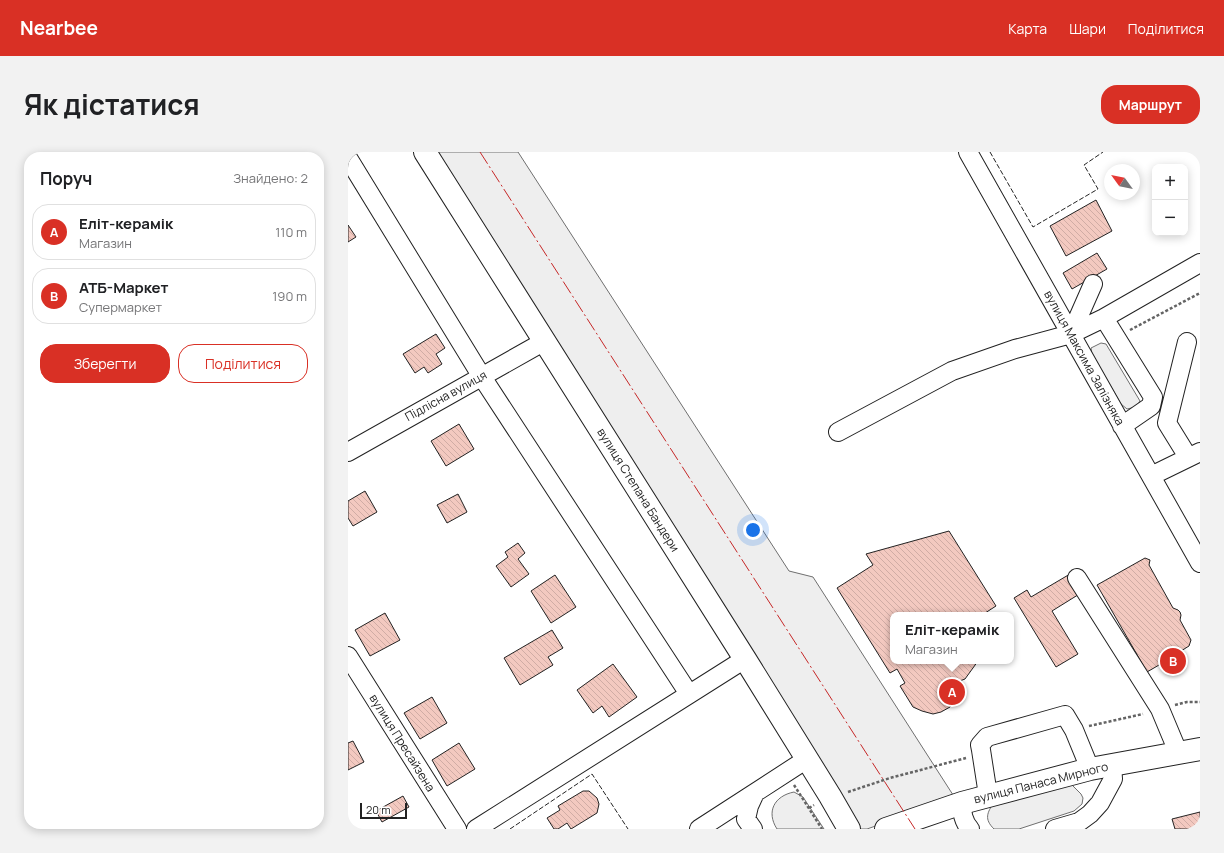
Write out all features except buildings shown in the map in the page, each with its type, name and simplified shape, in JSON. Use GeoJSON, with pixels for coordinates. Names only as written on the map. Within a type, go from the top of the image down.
{"type":"FeatureCollection","features":[{"type":"Feature","properties":{"kind":"main road","name":"вулиця Степана Бандери"},"geometry":{"type":"LineString","coordinates":[[425,152],[745,659],[849,829]]}},
{"type":"Feature","properties":{"kind":"main road","name":"вулиця Панаса Мирного"},"geometry":{"type":"LineString","coordinates":[[886,829],[988,795],[1090,768],[1200,749]]}},
{"type":"Feature","properties":{"kind":"street","name":"вулиця Максима Залізняка"},"geometry":{"type":"LineString","coordinates":[[968,152],[1200,563]]}},
{"type":"Feature","properties":{"kind":"street"},"geometry":{"type":"LineString","coordinates":[[348,158],[482,377],[689,694]]}},
{"type":"Feature","properties":{"kind":"street"},"geometry":{"type":"LineString","coordinates":[[838,432],[952,371],[1015,349],[1071,334],[1104,318],[1200,263]]}},
{"type":"Feature","properties":{"kind":"street"},"geometry":{"type":"LineString","coordinates":[[1071,334],[1093,284]]}},
{"type":"Feature","properties":{"kind":"street"},"geometry":{"type":"LineString","coordinates":[[1104,318],[1153,397],[1151,406],[1122,426]]}},
{"type":"Feature","properties":{"kind":"street","name":"Підлісна вулиця"},"geometry":{"type":"LineString","coordinates":[[348,452],[545,341]]}},
{"type":"Feature","properties":{"kind":"street"},"geometry":{"type":"LineString","coordinates":[[1151,476],[1194,454],[1167,423],[1187,342]]}},
{"type":"Feature","properties":{"kind":"street"},"geometry":{"type":"LineString","coordinates":[[1077,578],[1160,709],[1178,752]]}},
{"type":"Feature","properties":{"kind":"street","name":"вулиця Пресайзена"},"geometry":{"type":"LineString","coordinates":[[348,656],[457,829]]}},
{"type":"Feature","properties":{"kind":"street"},"geometry":{"type":"LineString","coordinates":[[476,829],[745,659]]}},
{"type":"Feature","properties":{"kind":"street"},"geometry":{"type":"LineString","coordinates":[[988,795],[980,750],[980,745],[987,736],[1065,714],[1074,730],[1090,768]]}},
{"type":"Feature","properties":{"kind":"street"},"geometry":{"type":"LineString","coordinates":[[699,829],[807,759]]}},
{"type":"Feature","properties":{"kind":"street"},"geometry":{"type":"LineString","coordinates":[[1055,829],[1079,822],[1090,814],[1100,803],[1113,779],[1112,765]]}},
{"type":"Feature","properties":{"kind":"street"},"geometry":{"type":"LineString","coordinates":[[753,829],[746,819],[749,806],[755,793]]}},
{"type":"Feature","properties":{"kind":"street"},"geometry":{"type":"LineString","coordinates":[[962,803],[962,812],[966,824],[970,829]]}},
{"type":"Feature","properties":{"kind":"path"},"geometry":{"type":"LineString","coordinates":[[1116,338],[1200,293]]}},
{"type":"Feature","properties":{"kind":"path"},"geometry":{"type":"LineString","coordinates":[[786,773],[822,829]]}},
{"type":"Feature","properties":{"kind":"shaded area"},"geometry":{"type":"Polygon","coordinates":[[[426,152],[518,152],[789,571],[813,577],[955,798],[867,829],[858,829],[426,152]]]}},
{"type":"Feature","properties":{"kind":"shaded area"},"geometry":{"type":"Polygon","coordinates":[[[1101,343],[1106,344],[1140,401],[1136,407],[1127,409],[1121,404],[1092,354],[1091,348],[1101,343]]]}},
{"type":"Feature","properties":{"kind":"shaded area"},"geometry":{"type":"Polygon","coordinates":[[[1072,785],[1083,798],[1082,804],[1074,811],[1019,829],[994,829],[989,822],[988,813],[994,802],[1072,785]]]}},
{"type":"Feature","properties":{"kind":"shaded area"},"geometry":{"type":"Polygon","coordinates":[[[794,792],[803,797],[824,829],[777,829],[772,817],[774,806],[781,797],[794,792]]]}},
{"type":"Feature","properties":{"kind":"fence"},"geometry":{"type":"LineString","coordinates":[[990,152],[1033,227],[1098,189],[1084,165],[1103,152]]}},
{"type":"Feature","properties":{"kind":"fence"},"geometry":{"type":"LineString","coordinates":[[510,829],[592,774],[628,829]]}},
{"type":"Feature","properties":{"kind":"power"},"geometry":{"type":"LineString","coordinates":[[480,152],[915,829]]}},
{"type":"Feature","properties":{"kind":"place","name":"АТБ-Маркет"},"geometry":{"type":"Point","coordinates":[1173,661]}},
{"type":"Feature","properties":{"kind":"place","name":"Еліт-керамік"},"geometry":{"type":"Point","coordinates":[952,692]}}]}
